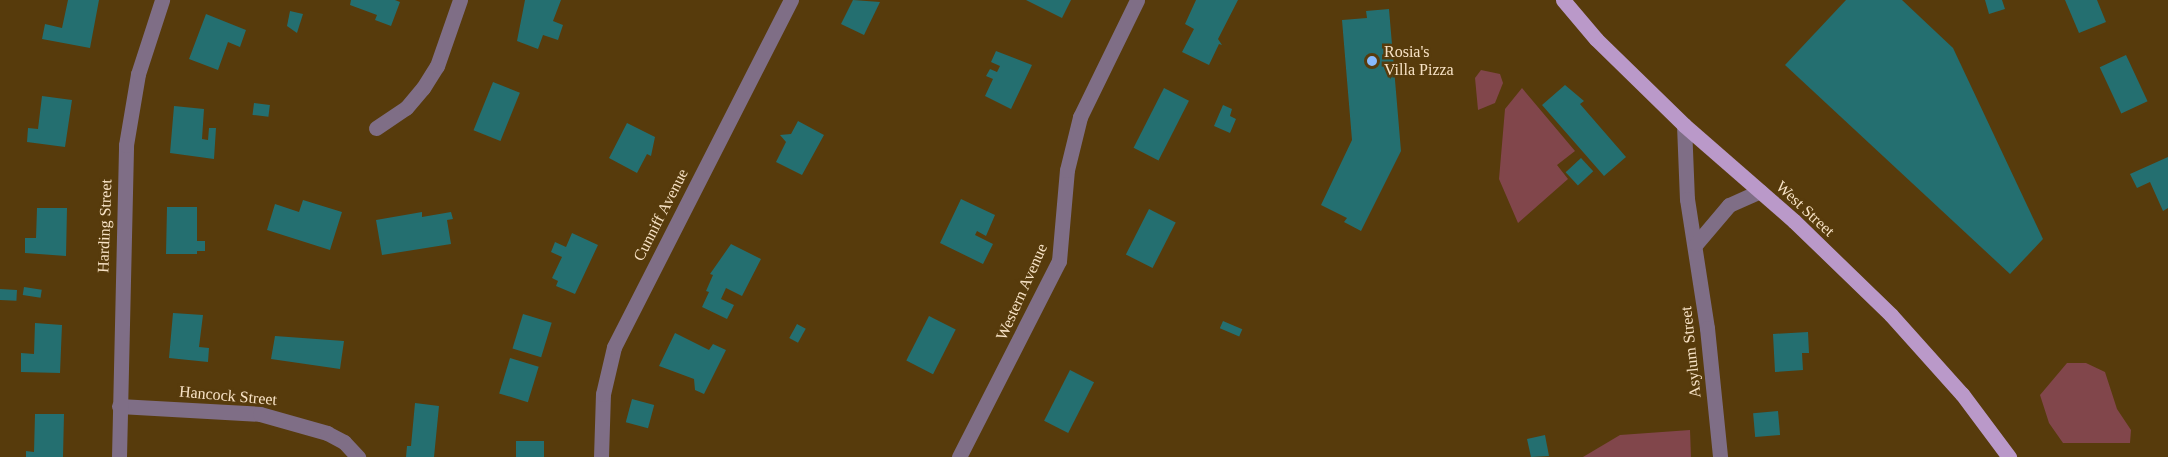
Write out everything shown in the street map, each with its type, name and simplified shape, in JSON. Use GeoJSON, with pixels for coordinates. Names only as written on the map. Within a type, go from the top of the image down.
{"type":"FeatureCollection","features":[{"type":"Feature","properties":{"kind":"main road","name":"West Street"},"geometry":{"type":"LineString","coordinates":[[1563,0],[1596,39],[1684,124],[1760,191],[1891,315],[1962,394],[2009,457]]}},
{"type":"Feature","properties":{"kind":"street","name":"Harding Street"},"geometry":{"type":"LineString","coordinates":[[119,457],[126,145],[138,74],[162,0]]}},
{"type":"Feature","properties":{"kind":"street"},"geometry":{"type":"LineString","coordinates":[[376,128],[406,108],[423,88],[437,66],[460,0]]}},
{"type":"Feature","properties":{"kind":"street","name":"Cunniff Avenue"},"geometry":{"type":"LineString","coordinates":[[601,457],[603,394],[614,347],[791,0]]}},
{"type":"Feature","properties":{"kind":"street","name":"Western Avenue"},"geometry":{"type":"LineString","coordinates":[[959,457],[1059,261],[1067,171],[1080,117],[1137,0]]}},
{"type":"Feature","properties":{"kind":"street","name":"Asylum Street"},"geometry":{"type":"LineString","coordinates":[[1684,124],[1687,199],[1696,244],[1720,457]]}},
{"type":"Feature","properties":{"kind":"street"},"geometry":{"type":"LineString","coordinates":[[1696,244],[1729,205],[1760,191]]}},
{"type":"Feature","properties":{"kind":"street","name":"Hancock Street"},"geometry":{"type":"LineString","coordinates":[[119,406],[260,414],[327,433],[344,442],[358,457]]}},
{"type":"Feature","properties":{"kind":"shaded area"},"geometry":{"type":"Polygon","coordinates":[[[1481,70],[1500,74],[1503,83],[1495,103],[1478,110],[1475,78],[1481,70]]]}},
{"type":"Feature","properties":{"kind":"shaded area"},"geometry":{"type":"Polygon","coordinates":[[[1522,88],[1575,151],[1557,165],[1568,179],[1518,223],[1499,179],[1505,109],[1522,88]]]}},
{"type":"Feature","properties":{"kind":"shaded area"},"geometry":{"type":"Polygon","coordinates":[[[2067,363],[2086,363],[2105,372],[2117,409],[2131,430],[2130,443],[2063,443],[2049,423],[2040,395],[2067,363]]]}},
{"type":"Feature","properties":{"kind":"shaded area"},"geometry":{"type":"Polygon","coordinates":[[[1690,430],[1691,457],[1583,457],[1620,435],[1690,430]]]}},
{"type":"Feature","properties":{"kind":"building"},"geometry":{"type":"Polygon","coordinates":[[[68,0],[99,0],[90,48],[42,39],[45,24],[62,28],[68,0]]]}},
{"type":"Feature","properties":{"kind":"building"},"geometry":{"type":"Polygon","coordinates":[[[351,0],[400,2],[391,26],[375,20],[377,15],[350,5],[351,0]]]}},
{"type":"Feature","properties":{"kind":"building"},"geometry":{"type":"Polygon","coordinates":[[[525,0],[561,0],[553,21],[563,25],[558,40],[543,35],[538,49],[517,41],[525,0]]]}},
{"type":"Feature","properties":{"kind":"building"},"geometry":{"type":"Polygon","coordinates":[[[853,0],[880,2],[864,35],[841,24],[853,0]]]}},
{"type":"Feature","properties":{"kind":"building"},"geometry":{"type":"Polygon","coordinates":[[[1026,0],[1071,0],[1062,18],[1026,0]]]}},
{"type":"Feature","properties":{"kind":"building"},"geometry":{"type":"Polygon","coordinates":[[[1196,0],[1238,0],[1218,39],[1222,45],[1219,44],[1209,65],[1182,52],[1194,29],[1185,24],[1196,0]]]}},
{"type":"Feature","properties":{"kind":"building"},"geometry":{"type":"Polygon","coordinates":[[[1846,0],[1902,0],[1953,48],[2043,239],[2010,274],[1785,65],[1846,0]]]}},
{"type":"Feature","properties":{"kind":"building"},"geometry":{"type":"Polygon","coordinates":[[[1985,0],[2002,0],[2005,9],[1989,14],[1985,0]]]}},
{"type":"Feature","properties":{"kind":"building"},"geometry":{"type":"Polygon","coordinates":[[[2065,0],[2097,0],[2106,22],[2079,33],[2065,0]]]}},
{"type":"Feature","properties":{"kind":"building"},"geometry":{"type":"Polygon","coordinates":[[[1389,9],[1401,151],[1361,231],[1344,222],[1347,218],[1321,205],[1352,140],[1342,20],[1367,18],[1366,11],[1389,9]]]}},
{"type":"Feature","properties":{"kind":"building"},"geometry":{"type":"Polygon","coordinates":[[[290,11],[303,14],[297,33],[287,26],[290,11]]]}},
{"type":"Feature","properties":{"kind":"building"},"geometry":{"type":"Polygon","coordinates":[[[206,14],[246,30],[240,47],[228,42],[218,70],[189,59],[206,14]]]}},
{"type":"Feature","properties":{"kind":"building"},"geometry":{"type":"Polygon","coordinates":[[[996,51],[1032,65],[1011,109],[985,96],[993,79],[986,76],[990,69],[997,72],[1000,66],[991,62],[996,51]]]}},
{"type":"Feature","properties":{"kind":"building"},"geometry":{"type":"Polygon","coordinates":[[[2126,55],[2148,101],[2121,113],[2100,67],[2126,55]]]}},
{"type":"Feature","properties":{"kind":"building"},"geometry":{"type":"Polygon","coordinates":[[[493,82],[520,93],[500,141],[474,130],[493,82]]]}},
{"type":"Feature","properties":{"kind":"building"},"geometry":{"type":"Polygon","coordinates":[[[1565,85],[1584,101],[1580,104],[1626,157],[1604,176],[1542,105],[1565,85]]]}},
{"type":"Feature","properties":{"kind":"building"},"geometry":{"type":"Polygon","coordinates":[[[1164,88],[1189,101],[1159,160],[1134,148],[1164,88]]]}},
{"type":"Feature","properties":{"kind":"building"},"geometry":{"type":"Polygon","coordinates":[[[42,96],[72,100],[65,147],[27,142],[28,128],[38,129],[42,96]]]}},
{"type":"Feature","properties":{"kind":"building"},"geometry":{"type":"Polygon","coordinates":[[[254,103],[270,105],[268,117],[253,115],[254,103]]]}},
{"type":"Feature","properties":{"kind":"building"},"geometry":{"type":"Polygon","coordinates":[[[1223,105],[1232,109],[1230,116],[1236,119],[1230,133],[1214,126],[1223,105]]]}},
{"type":"Feature","properties":{"kind":"building"},"geometry":{"type":"Polygon","coordinates":[[[174,106],[204,109],[202,139],[208,140],[209,128],[216,128],[214,159],[170,153],[174,106]]]}},
{"type":"Feature","properties":{"kind":"building"},"geometry":{"type":"Polygon","coordinates":[[[798,121],[824,135],[802,175],[776,162],[786,142],[780,135],[791,134],[798,121]]]}},
{"type":"Feature","properties":{"kind":"building"},"geometry":{"type":"Polygon","coordinates":[[[627,123],[655,137],[651,156],[647,154],[637,173],[609,158],[627,123]]]}},
{"type":"Feature","properties":{"kind":"building"},"geometry":{"type":"Polygon","coordinates":[[[2168,157],[2168,208],[2163,211],[2150,182],[2137,188],[2130,174],[2168,157]]]}},
{"type":"Feature","properties":{"kind":"building"},"geometry":{"type":"Polygon","coordinates":[[[1581,158],[1593,171],[1578,185],[1566,172],[1581,158]]]}},
{"type":"Feature","properties":{"kind":"building"},"geometry":{"type":"Polygon","coordinates":[[[961,199],[995,215],[986,236],[977,231],[975,235],[993,244],[983,264],[940,243],[961,199]]]}},
{"type":"Feature","properties":{"kind":"building"},"geometry":{"type":"Polygon","coordinates":[[[303,200],[342,212],[330,250],[267,230],[275,204],[299,212],[303,200]]]}},
{"type":"Feature","properties":{"kind":"building"},"geometry":{"type":"Polygon","coordinates":[[[167,207],[197,207],[197,241],[205,241],[205,251],[197,251],[197,254],[166,254],[167,207]]]}},
{"type":"Feature","properties":{"kind":"building"},"geometry":{"type":"Polygon","coordinates":[[[37,208],[67,208],[66,256],[25,253],[25,238],[36,238],[37,208]]]}},
{"type":"Feature","properties":{"kind":"building"},"geometry":{"type":"Polygon","coordinates":[[[1149,209],[1176,223],[1153,268],[1126,254],[1149,209]]]}},
{"type":"Feature","properties":{"kind":"building"},"geometry":{"type":"Polygon","coordinates":[[[422,212],[422,217],[451,212],[453,219],[447,220],[451,244],[382,255],[376,220],[422,212]]]}},
{"type":"Feature","properties":{"kind":"building"},"geometry":{"type":"Polygon","coordinates":[[[572,233],[598,245],[575,294],[556,286],[558,281],[552,278],[562,257],[551,252],[555,242],[566,247],[572,233]]]}},
{"type":"Feature","properties":{"kind":"building"},"geometry":{"type":"Polygon","coordinates":[[[731,244],[761,259],[742,296],[726,288],[721,299],[734,305],[727,319],[702,307],[709,292],[706,291],[713,275],[710,274],[731,244]]]}},
{"type":"Feature","properties":{"kind":"building"},"geometry":{"type":"Polygon","coordinates":[[[24,287],[42,290],[41,298],[23,295],[24,287]]]}},
{"type":"Feature","properties":{"kind":"building"},"geometry":{"type":"Polygon","coordinates":[[[0,289],[17,290],[16,301],[0,300],[0,289]]]}},
{"type":"Feature","properties":{"kind":"building"},"geometry":{"type":"Polygon","coordinates":[[[173,313],[203,315],[199,347],[209,348],[208,362],[169,358],[173,313]]]}},
{"type":"Feature","properties":{"kind":"building"},"geometry":{"type":"Polygon","coordinates":[[[523,314],[552,323],[541,357],[512,348],[523,314]]]}},
{"type":"Feature","properties":{"kind":"building"},"geometry":{"type":"Polygon","coordinates":[[[929,316],[956,330],[933,374],[906,361],[929,316]]]}},
{"type":"Feature","properties":{"kind":"building"},"geometry":{"type":"Polygon","coordinates":[[[1223,321],[1242,329],[1239,337],[1220,328],[1223,321]]]}},
{"type":"Feature","properties":{"kind":"building"},"geometry":{"type":"Polygon","coordinates":[[[35,323],[62,325],[60,373],[21,372],[21,353],[34,354],[35,323]]]}},
{"type":"Feature","properties":{"kind":"building"},"geometry":{"type":"Polygon","coordinates":[[[797,324],[806,329],[798,343],[789,338],[797,324]]]}},
{"type":"Feature","properties":{"kind":"building"},"geometry":{"type":"Polygon","coordinates":[[[1808,332],[1809,353],[1802,353],[1803,370],[1775,372],[1773,334],[1808,332]]]}},
{"type":"Feature","properties":{"kind":"building"},"geometry":{"type":"Polygon","coordinates":[[[675,333],[709,350],[713,344],[726,350],[704,394],[695,390],[694,379],[659,366],[675,333]]]}},
{"type":"Feature","properties":{"kind":"building"},"geometry":{"type":"Polygon","coordinates":[[[275,336],[344,341],[340,369],[271,359],[275,336]]]}},
{"type":"Feature","properties":{"kind":"building"},"geometry":{"type":"Polygon","coordinates":[[[510,358],[539,367],[528,402],[499,393],[510,358]]]}},
{"type":"Feature","properties":{"kind":"building"},"geometry":{"type":"Polygon","coordinates":[[[1070,370],[1094,382],[1068,433],[1044,421],[1070,370]]]}},
{"type":"Feature","properties":{"kind":"building"},"geometry":{"type":"Polygon","coordinates":[[[632,399],[654,405],[648,428],[626,422],[632,399]]]}},
{"type":"Feature","properties":{"kind":"building"},"geometry":{"type":"Polygon","coordinates":[[[415,403],[439,406],[434,457],[406,457],[407,446],[411,446],[415,403]]]}},
{"type":"Feature","properties":{"kind":"building"},"geometry":{"type":"Polygon","coordinates":[[[1778,411],[1780,435],[1755,437],[1753,413],[1778,411]]]}},
{"type":"Feature","properties":{"kind":"building"},"geometry":{"type":"Polygon","coordinates":[[[35,414],[64,414],[63,457],[26,457],[26,451],[34,452],[35,414]]]}},
{"type":"Feature","properties":{"kind":"building"},"geometry":{"type":"Polygon","coordinates":[[[1545,435],[1549,456],[1531,457],[1527,439],[1545,435]]]}},
{"type":"Feature","properties":{"kind":"building"},"geometry":{"type":"Polygon","coordinates":[[[516,441],[544,441],[544,457],[516,457],[516,441]]]}},
{"type":"Feature","properties":{"kind":"place","name":"Rosia's Villa Pizza"},"geometry":{"type":"Point","coordinates":[1372,61]}}]}
